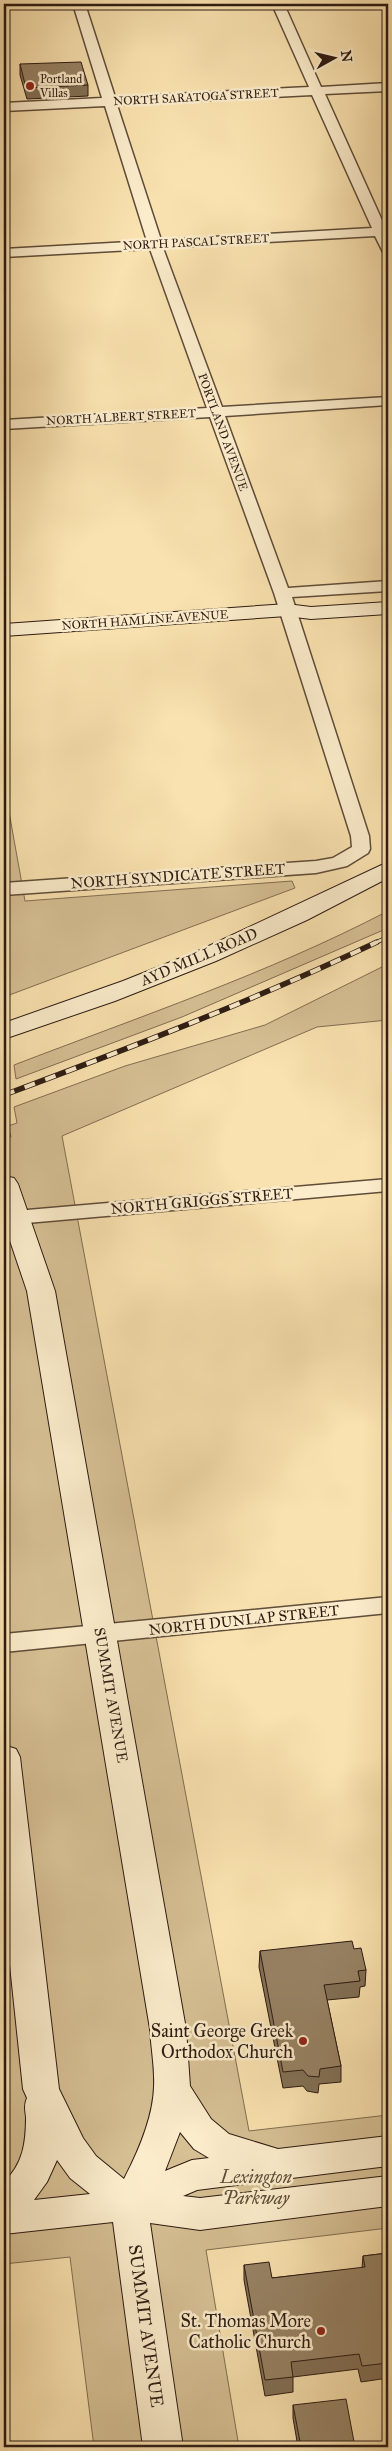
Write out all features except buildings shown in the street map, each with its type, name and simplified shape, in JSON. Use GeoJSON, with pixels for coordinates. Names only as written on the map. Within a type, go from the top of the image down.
{"type":"FeatureCollection","features":[{"type":"Feature","properties":{"kind":"street","name":"PORTLAND AVENUE"},"geometry":{"type":"LineString","coordinates":[[79,4],[155,244],[285,602],[360,836],[361,849],[351,857]]}},
{"type":"Feature","properties":{"kind":"street"},"geometry":{"type":"LineString","coordinates":[[278,4],[384,232],[388,249]]}},
{"type":"Feature","properties":{"kind":"street","name":"NORTH SARATOGA STREET"},"geometry":{"type":"LineString","coordinates":[[4,107],[388,87]]}},
{"type":"Feature","properties":{"kind":"street","name":"NORTH PASCAL STREET"},"geometry":{"type":"LineString","coordinates":[[4,253],[384,232]]}},
{"type":"Feature","properties":{"kind":"street","name":"NORTH ALBERT STREET"},"geometry":{"type":"LineString","coordinates":[[4,424],[388,401]]}},
{"type":"Feature","properties":{"kind":"street","name":"NORTH HAMLINE AVENUE"},"geometry":{"type":"LineString","coordinates":[[4,630],[285,602],[388,586]]}},
{"type":"Feature","properties":{"kind":"street","name":"NORTH HAMLINE AVENUE"},"geometry":{"type":"LineString","coordinates":[[285,602],[308,605],[388,599]]}},
{"type":"Feature","properties":{"kind":"street","name":"NORTH HAMLINE AVENUE"},"geometry":{"type":"LineString","coordinates":[[285,602],[311,613],[388,608]]}},
{"type":"Feature","properties":{"kind":"street","name":"NORTH SYNDICATE STREET"},"geometry":{"type":"LineString","coordinates":[[4,889],[316,867],[336,864],[351,857]]}},
{"type":"Feature","properties":{"kind":"street","name":"AYD MILL ROAD"},"geometry":{"type":"LineString","coordinates":[[4,1031],[72,1008],[207,956],[326,901],[388,869]]}},
{"type":"Feature","properties":{"kind":"street","name":"AYD MILL ROAD"},"geometry":{"type":"LineString","coordinates":[[4,1050],[197,976],[388,888]]}},
{"type":"Feature","properties":{"kind":"street","name":"SUMMIT AVENUE"},"geometry":{"type":"LineString","coordinates":[[4,1184],[10,1218],[41,1291],[168,2030],[172,2088],[157,2147],[129,2205],[163,2447]]}},
{"type":"Feature","properties":{"kind":"street","name":"NORTH GRIGGS STREET"},"geometry":{"type":"LineString","coordinates":[[10,1218],[388,1184]]}},
{"type":"Feature","properties":{"kind":"street","name":"NORTH DUNLAP STREET"},"geometry":{"type":"LineString","coordinates":[[4,1643],[388,1605]]}},
{"type":"Feature","properties":{"kind":"street"},"geometry":{"type":"LineString","coordinates":[[4,1757],[44,2120],[40,2160],[32,2177],[25,2186],[4,2202]]}},
{"type":"Feature","properties":{"kind":"street"},"geometry":{"type":"LineString","coordinates":[[172,2088],[196,2128],[216,2146],[234,2153],[287,2163]]}},
{"type":"Feature","properties":{"kind":"street"},"geometry":{"type":"LineString","coordinates":[[41,2089],[69,2148],[83,2167],[129,2205]]}},
{"type":"Feature","properties":{"kind":"street"},"geometry":{"type":"LineString","coordinates":[[129,2205],[192,2175],[388,2151]]}},
{"type":"Feature","properties":{"kind":"street"},"geometry":{"type":"LineString","coordinates":[[4,2219],[129,2205],[200,2214],[388,2191]]}},
{"type":"Feature","properties":{"kind":"green space"},"geometry":{"type":"Polygon","coordinates":[[[4,784],[25,901],[292,881],[295,888],[4,997],[4,784]]]}},
{"type":"Feature","properties":{"kind":"green space"},"geometry":{"type":"Polygon","coordinates":[[[388,911],[388,928],[182,1017],[16,1079],[14,1065],[156,1012],[250,974],[388,911]]]}},
{"type":"Feature","properties":{"kind":"green space","name":"Lexington Parkway"},"geometry":{"type":"Polygon","coordinates":[[[388,964],[388,1020],[317,1027],[62,1136],[249,2131],[388,2115],[388,2228],[206,2250],[239,2447],[94,2447],[70,2257],[4,2264],[4,1139],[11,1137],[8,1126],[17,1123],[14,1107],[125,1066],[265,1025],[388,964]]]}},
{"type":"Feature","properties":{"kind":"railway"},"geometry":{"type":"LineString","coordinates":[[375,943],[388,937]]}},
{"type":"Feature","properties":{"kind":"railway"},"geometry":{"type":"LineString","coordinates":[[4,1095],[192,1023],[285,984],[377,942]]}},
{"type":"Feature","properties":{"kind":"place","name":"Portland Villas"},"geometry":{"type":"Point","coordinates":[30,86]}},
{"type":"Feature","properties":{"kind":"place","name":"Saint George Greek Orthodox Church"},"geometry":{"type":"Point","coordinates":[303,2041]}},
{"type":"Feature","properties":{"kind":"place","name":"St. Thomas More Catholic Church"},"geometry":{"type":"Point","coordinates":[321,2331]}}]}
